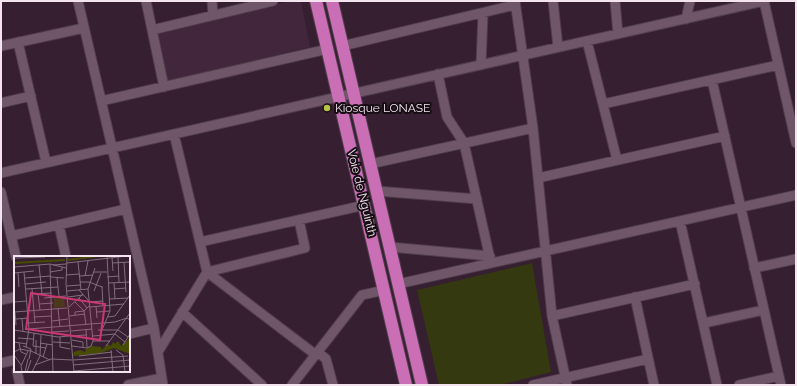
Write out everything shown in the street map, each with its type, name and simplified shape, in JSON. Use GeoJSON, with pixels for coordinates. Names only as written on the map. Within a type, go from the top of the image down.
{"type":"FeatureCollection","features":[{"type":"Feature","properties":{"kind":"highway","name":"Voie de Nguinth"},"geometry":{"type":"LineString","coordinates":[[316,1],[385,290],[406,385]]}},
{"type":"Feature","properties":{"kind":"highway","name":"Voie de Nguinth"},"geometry":{"type":"LineString","coordinates":[[332,1],[422,385]]}},
{"type":"Feature","properties":{"kind":"street"},"geometry":{"type":"LineString","coordinates":[[78,1],[154,328],[163,383],[128,385]]}},
{"type":"Feature","properties":{"kind":"street"},"geometry":{"type":"LineString","coordinates":[[146,1],[164,87]]}},
{"type":"Feature","properties":{"kind":"street"},"geometry":{"type":"LineString","coordinates":[[212,1],[213,15]]}},
{"type":"Feature","properties":{"kind":"street"},"geometry":{"type":"LineString","coordinates":[[152,30],[273,1]]}},
{"type":"Feature","properties":{"kind":"street"},"geometry":{"type":"LineString","coordinates":[[553,1],[558,47]]}},
{"type":"Feature","properties":{"kind":"street"},"geometry":{"type":"LineString","coordinates":[[615,1],[618,34]]}},
{"type":"Feature","properties":{"kind":"street"},"geometry":{"type":"LineString","coordinates":[[686,19],[690,1]]}},
{"type":"Feature","properties":{"kind":"street"},"geometry":{"type":"LineString","coordinates":[[1,173],[764,1],[778,65],[793,119],[796,143]]}},
{"type":"Feature","properties":{"kind":"street"},"geometry":{"type":"LineString","coordinates":[[342,46],[483,13],[515,3],[533,128],[552,316],[567,381]]}},
{"type":"Feature","properties":{"kind":"street"},"geometry":{"type":"LineString","coordinates":[[481,65],[483,13]]}},
{"type":"Feature","properties":{"kind":"street"},"geometry":{"type":"LineString","coordinates":[[1,46],[84,28]]}},
{"type":"Feature","properties":{"kind":"street"},"geometry":{"type":"LineString","coordinates":[[588,41],[617,160]]}},
{"type":"Feature","properties":{"kind":"street"},"geometry":{"type":"LineString","coordinates":[[18,42],[46,162]]}},
{"type":"Feature","properties":{"kind":"street"},"geometry":{"type":"LineString","coordinates":[[101,101],[328,49]]}},
{"type":"Feature","properties":{"kind":"street"},"geometry":{"type":"LineString","coordinates":[[603,104],[778,65]]}},
{"type":"Feature","properties":{"kind":"street"},"geometry":{"type":"LineString","coordinates":[[438,74],[447,117],[464,143],[491,260]]}},
{"type":"Feature","properties":{"kind":"street"},"geometry":{"type":"LineString","coordinates":[[712,80],[780,380],[739,385]]}},
{"type":"Feature","properties":{"kind":"street"},"geometry":{"type":"LineString","coordinates":[[1,103],[31,96]]}},
{"type":"Feature","properties":{"kind":"street"},"geometry":{"type":"LineString","coordinates":[[370,164],[533,128]]}},
{"type":"Feature","properties":{"kind":"street"},"geometry":{"type":"LineString","coordinates":[[174,134],[207,272],[317,354],[326,359],[333,385]]}},
{"type":"Feature","properties":{"kind":"street"},"geometry":{"type":"LineString","coordinates":[[538,178],[725,136]]}},
{"type":"Feature","properties":{"kind":"street"},"geometry":{"type":"LineString","coordinates":[[377,191],[477,198]]}},
{"type":"Feature","properties":{"kind":"street"},"geometry":{"type":"LineString","coordinates":[[1,192],[16,256]]}},
{"type":"Feature","properties":{"kind":"street"},"geometry":{"type":"LineString","coordinates":[[398,284],[491,260],[545,251],[796,195]]}},
{"type":"Feature","properties":{"kind":"street"},"geometry":{"type":"LineString","coordinates":[[200,242],[365,205]]}},
{"type":"Feature","properties":{"kind":"street"},"geometry":{"type":"LineString","coordinates":[[11,236],[126,210]]}},
{"type":"Feature","properties":{"kind":"street"},"geometry":{"type":"LineString","coordinates":[[158,352],[207,272],[305,248],[299,220]]}},
{"type":"Feature","properties":{"kind":"street"},"geometry":{"type":"LineString","coordinates":[[680,221],[718,385]]}},
{"type":"Feature","properties":{"kind":"street"},"geometry":{"type":"LineString","coordinates":[[59,225],[66,256]]}},
{"type":"Feature","properties":{"kind":"street"},"geometry":{"type":"LineString","coordinates":[[390,247],[491,260]]}},
{"type":"Feature","properties":{"kind":"street"},"geometry":{"type":"LineString","coordinates":[[754,268],[796,259]]}},
{"type":"Feature","properties":{"kind":"street"},"geometry":{"type":"LineString","coordinates":[[552,316],[695,284]]}},
{"type":"Feature","properties":{"kind":"street"},"geometry":{"type":"LineString","coordinates":[[292,385],[362,295],[385,290]]}},
{"type":"Feature","properties":{"kind":"street"},"geometry":{"type":"LineString","coordinates":[[1,300],[14,297]]}},
{"type":"Feature","properties":{"kind":"street"},"geometry":{"type":"LineString","coordinates":[[635,297],[654,385]]}},
{"type":"Feature","properties":{"kind":"street"},"geometry":{"type":"LineString","coordinates":[[704,324],[764,310]]}},
{"type":"Feature","properties":{"kind":"street"},"geometry":{"type":"LineString","coordinates":[[182,312],[262,385]]}},
{"type":"Feature","properties":{"kind":"street"},"geometry":{"type":"LineString","coordinates":[[130,334],[154,328]]}},
{"type":"Feature","properties":{"kind":"street"},"geometry":{"type":"LineString","coordinates":[[533,385],[567,381],[648,359]]}},
{"type":"Feature","properties":{"kind":"street"},"geometry":{"type":"LineString","coordinates":[[1,363],[14,361]]}},
{"type":"Feature","properties":{"kind":"street"},"geometry":{"type":"LineString","coordinates":[[17,372],[20,385]]}},
{"type":"Feature","properties":{"kind":"shaded area"},"geometry":{"type":"Polygon","coordinates":[[[290,1],[301,1],[310,47],[167,83],[157,33],[290,1]]]}},
{"type":"Feature","properties":{"kind":"green space"},"geometry":{"type":"Polygon","coordinates":[[[532,263],[551,372],[500,385],[439,385],[417,290],[532,263]]]}},
{"type":"Feature","properties":{"kind":"place","name":"Kiosque LONASE"},"geometry":{"type":"Point","coordinates":[327,108]}}]}
